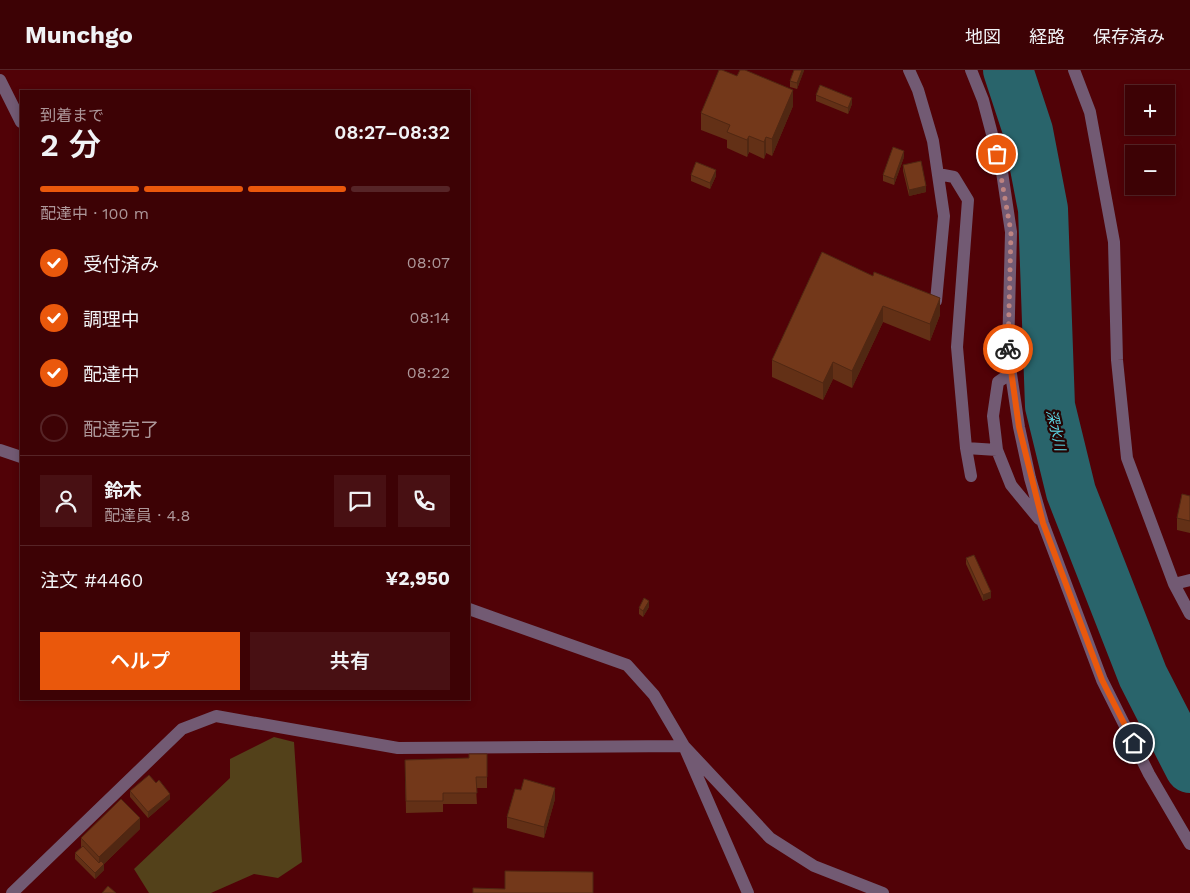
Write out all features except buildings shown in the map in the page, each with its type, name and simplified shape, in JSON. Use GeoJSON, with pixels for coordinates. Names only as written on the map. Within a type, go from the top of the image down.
{"type":"FeatureCollection","features":[{"type":"Feature","properties":{"kind":"street"},"geometry":{"type":"LineString","coordinates":[[909,70],[918,90],[933,141],[944,216],[936,301]]}},
{"type":"Feature","properties":{"kind":"street"},"geometry":{"type":"LineString","coordinates":[[971,70],[983,100],[1002,172],[1011,232],[1008,354],[1019,427],[1043,523],[1102,680],[1149,774],[1190,844]]}},
{"type":"Feature","properties":{"kind":"street"},"geometry":{"type":"LineString","coordinates":[[1074,70],[1090,112],[1114,242],[1117,360],[1126,458],[1174,584],[1190,614]]}},
{"type":"Feature","properties":{"kind":"street"},"geometry":{"type":"LineString","coordinates":[[0,80],[20,120]]}},
{"type":"Feature","properties":{"kind":"street"},"geometry":{"type":"LineString","coordinates":[[938,174],[954,177],[968,200],[957,347],[966,448],[971,476]]}},
{"type":"Feature","properties":{"kind":"street"},"geometry":{"type":"LineString","coordinates":[[1011,373],[998,382],[992,416],[997,450],[1011,485],[1043,523]]}},
{"type":"Feature","properties":{"kind":"street"},"geometry":{"type":"LineString","coordinates":[[966,448],[997,450]]}},
{"type":"Feature","properties":{"kind":"street"},"geometry":{"type":"LineString","coordinates":[[0,450],[20,457]]}},
{"type":"Feature","properties":{"kind":"street"},"geometry":{"type":"LineString","coordinates":[[1174,584],[1190,580]]}},
{"type":"Feature","properties":{"kind":"street"},"geometry":{"type":"LineString","coordinates":[[470,610],[627,665],[654,695],[684,746],[748,893]]}},
{"type":"Feature","properties":{"kind":"street"},"geometry":{"type":"LineString","coordinates":[[12,893],[182,729],[216,716],[398,748],[684,746],[770,838],[814,866],[883,893]]}},
{"type":"Feature","properties":{"kind":"shaded area"},"geometry":{"type":"Polygon","coordinates":[[[274,737],[294,742],[302,862],[278,878],[254,874],[211,893],[149,893],[134,869],[230,778],[230,759],[274,737]]]}},
{"type":"Feature","properties":{"kind":"waterway","name":"深水川"},"geometry":{"type":"LineString","coordinates":[[1008,70],[1028,131],[1043,209],[1050,406],[1071,492],[1143,676],[1190,768]]}},
{"type":"Feature","properties":{"kind":"way so far"},"geometry":{"type":"LineString","coordinates":[[997,154],[1002,172],[1011,232],[1008,349]]}},
{"type":"Feature","properties":{"kind":"route"},"geometry":{"type":"LineString","coordinates":[[1008,349],[1019,427],[1030,478],[1043,523],[1102,680],[1134,743]]}}]}
